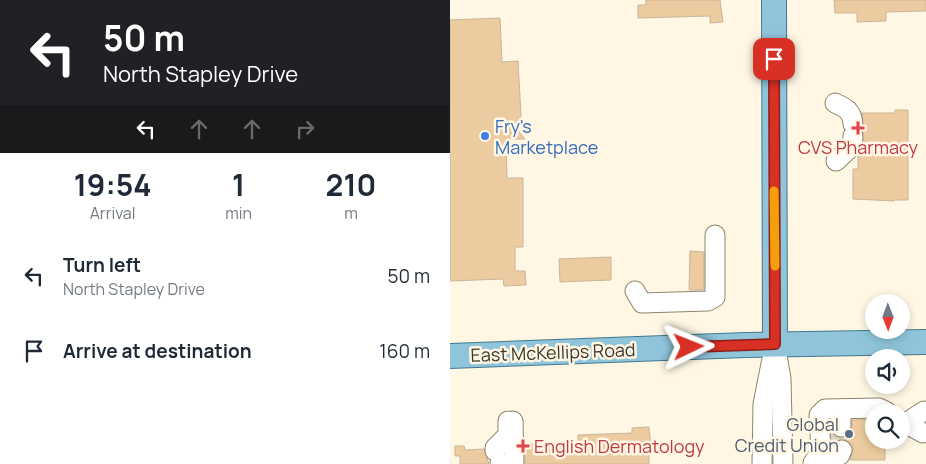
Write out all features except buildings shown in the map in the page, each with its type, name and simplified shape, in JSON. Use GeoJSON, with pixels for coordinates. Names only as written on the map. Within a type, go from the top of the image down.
{"type":"FeatureCollection","features":[{"type":"Feature","properties":{"kind":"main road"},"geometry":{"type":"LineString","coordinates":[[774,0],[775,344]]}},
{"type":"Feature","properties":{"kind":"main road","name":"East McKellips Road"},"geometry":{"type":"LineString","coordinates":[[450,356],[775,344],[926,342]]}},
{"type":"Feature","properties":{"kind":"street"},"geometry":{"type":"LineString","coordinates":[[835,104],[846,108],[852,115],[853,130],[852,146],[836,161]]}},
{"type":"Feature","properties":{"kind":"street"},"geometry":{"type":"LineString","coordinates":[[636,291],[642,303],[708,301],[715,297],[715,235]]}},
{"type":"Feature","properties":{"kind":"street"},"geometry":{"type":"LineString","coordinates":[[762,464],[763,404],[775,344]]}},
{"type":"Feature","properties":{"kind":"street"},"geometry":{"type":"LineString","coordinates":[[775,344],[782,379],[783,464]]}},
{"type":"Feature","properties":{"kind":"street"},"geometry":{"type":"LineString","coordinates":[[826,457],[821,451],[819,415],[825,409],[837,418],[865,411]]}},
{"type":"Feature","properties":{"kind":"street"},"geometry":{"type":"LineString","coordinates":[[910,419],[924,411]]}},
{"type":"Feature","properties":{"kind":"street"},"geometry":{"type":"LineString","coordinates":[[910,425],[924,433]]}},
{"type":"Feature","properties":{"kind":"tunnel"},"geometry":{"type":"LineString","coordinates":[[836,427],[837,450]]}},
{"type":"Feature","properties":{"kind":"slow traffic"},"geometry":{"type":"LineString","coordinates":[[774,191],[775,266]]}},
{"type":"Feature","properties":{"kind":"place","name":"CVS Pharmacy"},"geometry":{"type":"Point","coordinates":[858,128]}},
{"type":"Feature","properties":{"kind":"place","name":"Fry's Marketplace"},"geometry":{"type":"Point","coordinates":[485,136]}},
{"type":"Feature","properties":{"kind":"place","name":"Global Credit Union"},"geometry":{"type":"Point","coordinates":[849,434]}},
{"type":"Feature","properties":{"kind":"place","name":"English Dermatology"},"geometry":{"type":"Point","coordinates":[523,446]}},
{"type":"Feature","properties":{"kind":"route"},"geometry":{"type":"LineString","coordinates":[[689,347],[775,344],[774,59]]}}]}
